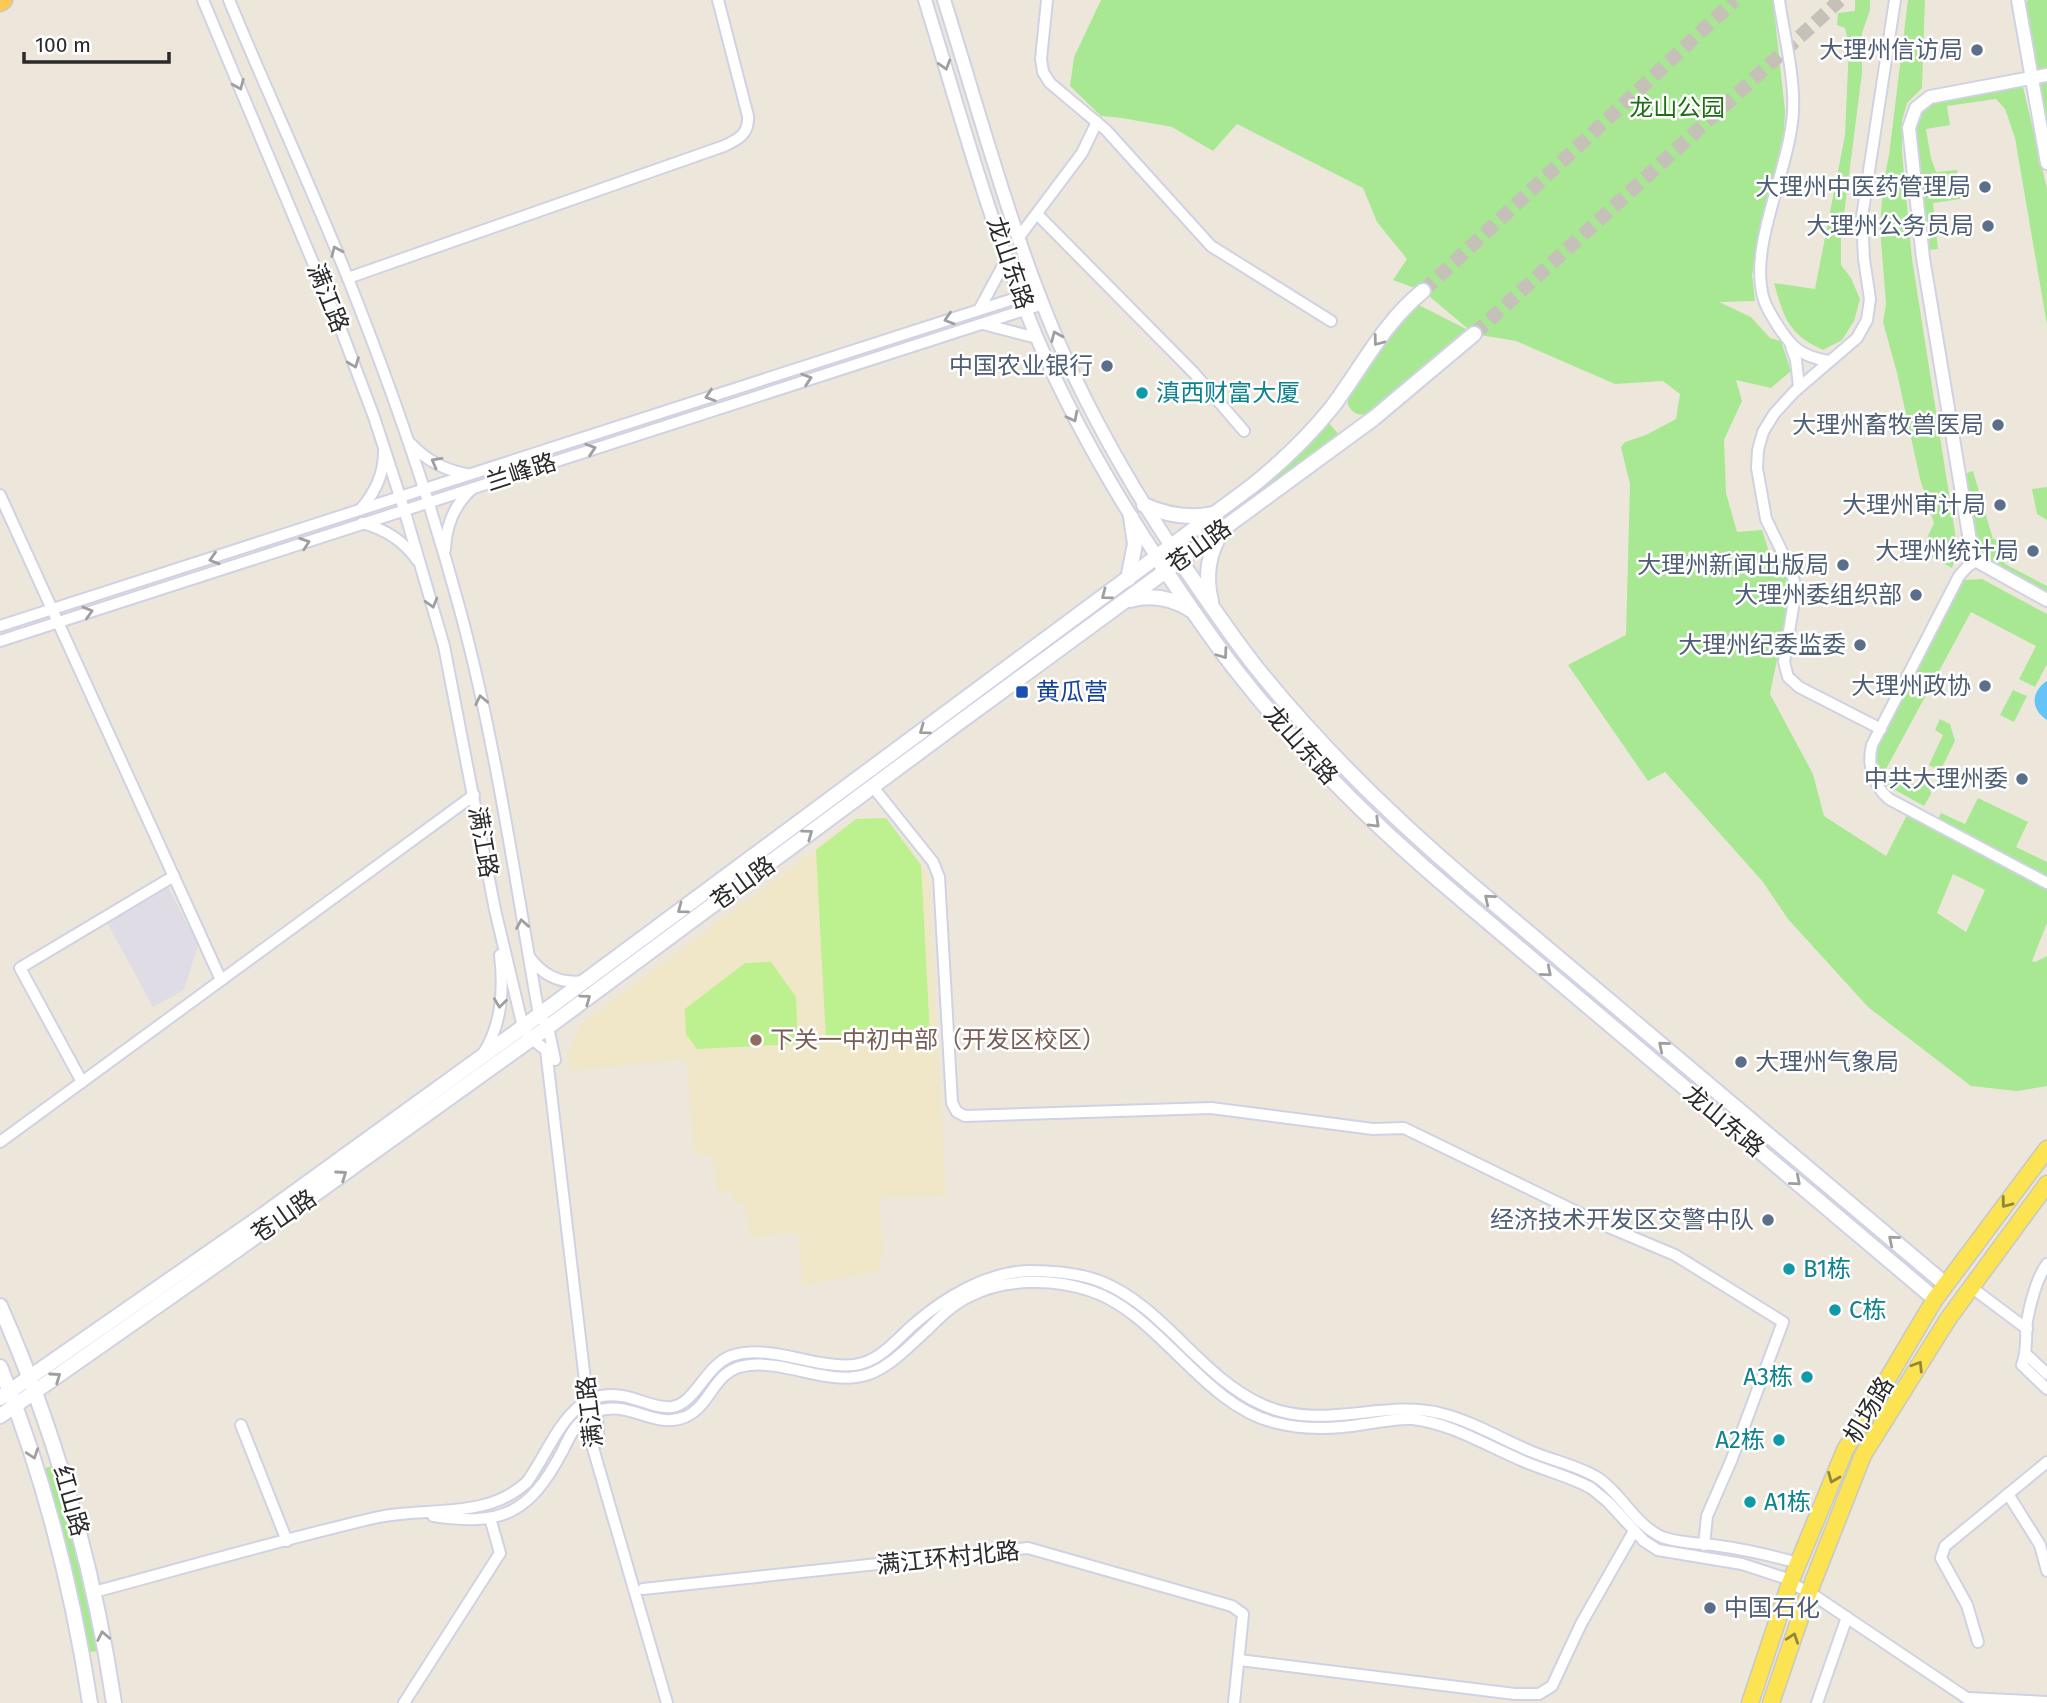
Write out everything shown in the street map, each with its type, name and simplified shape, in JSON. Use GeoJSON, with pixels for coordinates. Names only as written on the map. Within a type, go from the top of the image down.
{"type":"FeatureCollection","features":[{"type":"Feature","properties":{"kind":"main road","name":"苍山路"},"geometry":{"type":"LineString","coordinates":[[543,1021],[587,980],[1264,477],[1306,438],[1332,407],[1391,324],[1423,290]]}},
{"type":"Feature","properties":{"kind":"main road","name":"苍山路"},"geometry":{"type":"LineString","coordinates":[[5,1394],[33,1384],[224,1259],[543,1021],[873,787],[1392,405],[1474,334]]}},
{"type":"Feature","properties":{"kind":"main road"},"geometry":{"type":"LineString","coordinates":[[1144,505],[1182,516],[1217,513]]}},
{"type":"Feature","properties":{"kind":"main road"},"geometry":{"type":"LineString","coordinates":[[1128,579],[1135,544],[1131,517]]}},
{"type":"Feature","properties":{"kind":"main road"},"geometry":{"type":"LineString","coordinates":[[1214,609],[1208,587],[1209,566],[1214,546],[1225,528]]}},
{"type":"Feature","properties":{"kind":"main road","name":"龙山东路"},"geometry":{"type":"LineString","coordinates":[[1171,546],[1247,655],[1285,701],[1335,757],[1406,827],[1945,1284]]}},
{"type":"Feature","properties":{"kind":"main road","name":"龙山东路"},"geometry":{"type":"LineString","coordinates":[[1157,557],[1232,666],[1322,769],[1385,832],[1935,1299]]}},
{"type":"Feature","properties":{"kind":"main road"},"geometry":{"type":"LineString","coordinates":[[1119,604],[1135,598],[1160,597],[1182,605],[1196,614]]}},
{"type":"Feature","properties":{"kind":"main road","name":"苍山路"},"geometry":{"type":"LineString","coordinates":[[0,1416],[15,1405],[33,1384],[248,1225],[478,1059],[527,1033]]}},
{"type":"Feature","properties":{"kind":"main road","name":"机场路"},"geometry":{"type":"LineString","coordinates":[[1750,1703],[1791,1581],[1845,1450],[1945,1284],[2047,1149]]}},
{"type":"Feature","properties":{"kind":"main road","name":"机场路"},"geometry":{"type":"LineString","coordinates":[[1771,1703],[1809,1592],[1863,1455],[1948,1319],[2047,1184]]}},
{"type":"Feature","properties":{"kind":"main road"},"geometry":{"type":"LineString","coordinates":[[1905,1274],[1917,1260]]}},
{"type":"Feature","properties":{"kind":"main road","name":"红山路"},"geometry":{"type":"LineString","coordinates":[[0,1306],[33,1384],[70,1493],[94,1592],[114,1703]]}},
{"type":"Feature","properties":{"kind":"main road","name":"红山路"},"geometry":{"type":"LineString","coordinates":[[0,1367],[5,1394],[15,1405],[54,1526],[90,1703]]}},
{"type":"Feature","properties":{"kind":"street","name":"满江路"},"geometry":{"type":"LineString","coordinates":[[203,0],[330,303],[384,446],[424,573],[449,668],[495,910],[527,1033],[546,1050],[592,1398]]}},
{"type":"Feature","properties":{"kind":"street","name":"满江路"},"geometry":{"type":"LineString","coordinates":[[229,0],[348,278],[408,440],[448,569],[477,684],[528,956],[543,1021],[553,1047],[592,1398],[593,1448],[667,1703]]}},
{"type":"Feature","properties":{"kind":"street"},"geometry":{"type":"LineString","coordinates":[[348,278],[737,140],[747,130],[748,116],[718,0]]}},
{"type":"Feature","properties":{"kind":"street","name":"龙山东路"},"geometry":{"type":"LineString","coordinates":[[925,0],[1007,258],[1037,338],[1083,436],[1157,557]]}},
{"type":"Feature","properties":{"kind":"street","name":"龙山东路"},"geometry":{"type":"LineString","coordinates":[[944,0],[1040,298],[1086,402],[1144,505],[1171,546]]}},
{"type":"Feature","properties":{"kind":"street"},"geometry":{"type":"LineString","coordinates":[[1047,0],[1041,53],[1043,72],[1053,86],[1097,122],[1211,246],[1331,321]]}},
{"type":"Feature","properties":{"kind":"street"},"geometry":{"type":"LineString","coordinates":[[1779,0],[1793,110],[1785,160],[1769,218],[1760,275],[1765,302],[1791,346],[1796,360],[1799,387]]}},
{"type":"Feature","properties":{"kind":"street"},"geometry":{"type":"LineString","coordinates":[[1881,729],[1799,687],[1786,673],[1784,662],[1796,589],[1791,570],[1766,519],[1757,457],[1761,437],[1768,423],[1799,387],[1857,338],[1869,310],[1862,217],[1895,0]]}},
{"type":"Feature","properties":{"kind":"street"},"geometry":{"type":"LineString","coordinates":[[2018,0],[2047,163]]}},
{"type":"Feature","properties":{"kind":"street"},"geometry":{"type":"LineString","coordinates":[[2047,75],[1930,97],[1916,108],[1910,121],[1910,144],[1923,258],[1969,542],[1977,561],[2047,600]]}},
{"type":"Feature","properties":{"kind":"street"},"geometry":{"type":"LineString","coordinates":[[1019,237],[1082,153],[1097,122]]}},
{"type":"Feature","properties":{"kind":"street"},"geometry":{"type":"LineString","coordinates":[[1037,214],[1194,373],[1244,431]]}},
{"type":"Feature","properties":{"kind":"street"},"geometry":{"type":"LineString","coordinates":[[979,310],[1007,258]]}},
{"type":"Feature","properties":{"kind":"street","name":"兰峰路"},"geometry":{"type":"LineString","coordinates":[[0,626],[979,310],[1040,298]]}},
{"type":"Feature","properties":{"kind":"street","name":"兰峰路"},"geometry":{"type":"LineString","coordinates":[[0,641],[980,324],[1023,303]]}},
{"type":"Feature","properties":{"kind":"street"},"geometry":{"type":"LineString","coordinates":[[980,324],[1037,338]]}},
{"type":"Feature","properties":{"kind":"street"},"geometry":{"type":"LineString","coordinates":[[1791,346],[1805,355],[1828,361]]}},
{"type":"Feature","properties":{"kind":"street"},"geometry":{"type":"LineString","coordinates":[[408,440],[432,462],[469,474]]}},
{"type":"Feature","properties":{"kind":"street"},"geometry":{"type":"LineString","coordinates":[[359,510],[372,495],[380,477],[384,446]]}},
{"type":"Feature","properties":{"kind":"street"},"geometry":{"type":"LineString","coordinates":[[448,569],[445,548],[447,528],[455,509],[473,487]]}},
{"type":"Feature","properties":{"kind":"street"},"geometry":{"type":"LineString","coordinates":[[0,495],[222,980]]}},
{"type":"Feature","properties":{"kind":"street"},"geometry":{"type":"LineString","coordinates":[[362,523],[387,532],[402,542],[415,556],[424,573]]}},
{"type":"Feature","properties":{"kind":"street"},"geometry":{"type":"LineString","coordinates":[[1977,561],[1959,576],[1881,729],[1870,755],[1871,766],[1880,791],[1896,803],[2047,883]]}},
{"type":"Feature","properties":{"kind":"street"},"geometry":{"type":"LineString","coordinates":[[873,787],[933,862],[939,877],[952,1104],[957,1112],[965,1116],[1211,1108],[1373,1129],[1404,1128],[1606,1226],[1675,1255],[1783,1322],[1731,1461],[1707,1516],[1704,1545]]}},
{"type":"Feature","properties":{"kind":"street"},"geometry":{"type":"LineString","coordinates":[[0,1142],[474,795]]}},
{"type":"Feature","properties":{"kind":"street"},"geometry":{"type":"LineString","coordinates":[[82,1082],[20,968],[174,876]]}},
{"type":"Feature","properties":{"kind":"street"},"geometry":{"type":"LineString","coordinates":[[478,1059],[494,1031],[501,1004],[502,975],[495,910]]}},
{"type":"Feature","properties":{"kind":"street"},"geometry":{"type":"LineString","coordinates":[[528,956],[539,969],[552,978],[569,982],[587,980]]}},
{"type":"Feature","properties":{"kind":"street"},"geometry":{"type":"LineString","coordinates":[[2047,1264],[2039,1274],[2022,1365],[2047,1389]]}},
{"type":"Feature","properties":{"kind":"street"},"geometry":{"type":"LineString","coordinates":[[94,1592],[383,1516],[465,1509],[489,1504],[523,1485],[570,1415],[579,1405],[592,1398],[618,1395],[672,1407],[684,1401],[711,1370],[729,1357],[757,1352],[825,1364],[859,1364],[879,1355],[955,1295],[984,1280],[1005,1274],[1051,1272],[1101,1282],[1141,1306],[1224,1381],[1266,1407],[1312,1416],[1410,1409],[1448,1415],[1594,1476],[1658,1535],[1671,1540],[1760,1553],[1798,1563]]}},
{"type":"Feature","properties":{"kind":"street"},"geometry":{"type":"LineString","coordinates":[[1096,1293],[1101,1282]]}},
{"type":"Feature","properties":{"kind":"street"},"geometry":{"type":"LineString","coordinates":[[413,1514],[460,1520],[490,1518],[512,1511],[527,1501],[541,1486],[575,1427],[593,1413],[622,1408],[653,1418],[677,1419],[693,1412],[721,1378],[740,1366],[766,1365],[827,1376],[855,1377],[880,1369],[957,1304],[977,1293],[994,1287],[1023,1283],[1050,1283],[1096,1293],[1129,1313],[1226,1398],[1253,1415],[1303,1427],[1353,1426],[1402,1419],[1446,1427],[1524,1462],[1587,1486],[1608,1502],[1649,1545],[1665,1552],[1742,1564],[1791,1581],[1971,1701],[2047,1702]]}},
{"type":"Feature","properties":{"kind":"street"},"geometry":{"type":"LineString","coordinates":[[1971,1287],[2027,1329]]}},
{"type":"Feature","properties":{"kind":"street"},"geometry":{"type":"LineString","coordinates":[[908,1330],[916,1339]]}},
{"type":"Feature","properties":{"kind":"street"},"geometry":{"type":"LineString","coordinates":[[2026,1354],[2047,1374]]}},
{"type":"Feature","properties":{"kind":"street","name":"满江路"},"geometry":{"type":"LineString","coordinates":[[593,1413],[605,1467],[675,1703]]}},
{"type":"Feature","properties":{"kind":"street"},"geometry":{"type":"LineString","coordinates":[[241,1425],[287,1541]]}},
{"type":"Feature","properties":{"kind":"street"},"geometry":{"type":"LineString","coordinates":[[541,1459],[554,1465]]}},
{"type":"Feature","properties":{"kind":"street"},"geometry":{"type":"LineString","coordinates":[[1978,1642],[1966,1605],[1941,1558],[1942,1553],[1945,1546],[2047,1462]]}},
{"type":"Feature","properties":{"kind":"street"},"geometry":{"type":"LineString","coordinates":[[2008,1494],[2040,1545],[2047,1571]]}},
{"type":"Feature","properties":{"kind":"street"},"geometry":{"type":"LineString","coordinates":[[404,1703],[500,1553],[490,1518]]}},
{"type":"Feature","properties":{"kind":"street"},"geometry":{"type":"LineString","coordinates":[[1234,1703],[1239,1660],[1515,1694],[1544,1693],[1552,1686],[1581,1625],[1634,1531]]}},
{"type":"Feature","properties":{"kind":"street","name":"满江环村北路"},"geometry":{"type":"LineString","coordinates":[[643,1589],[1028,1548],[1232,1606],[1243,1614],[1239,1660]]}},
{"type":"Feature","properties":{"kind":"street"},"geometry":{"type":"LineString","coordinates":[[1817,1703],[1847,1617]]}},
{"type":"Feature","properties":{"kind":"shaded area","name":"下关一中初中部（开发区校区）"},"geometry":{"type":"Polygon","coordinates":[[[886,818],[929,875],[946,1196],[879,1198],[884,1255],[878,1260],[879,1271],[803,1286],[798,1233],[750,1237],[745,1203],[733,1203],[732,1192],[717,1193],[713,1157],[694,1153],[686,1059],[572,1071],[568,1055],[581,1024],[856,819],[886,818]]]}},
{"type":"Feature","properties":{"kind":"shaded area"},"geometry":{"type":"Polygon","coordinates":[[[166,883],[198,945],[184,990],[153,1007],[104,917],[166,883]]]}},
{"type":"Feature","properties":{"kind":"green space","name":"龙山公园"},"geometry":{"type":"Polygon","coordinates":[[[1101,0],[1773,0],[1785,111],[1784,131],[1756,251],[1752,275],[1755,301],[1719,302],[1751,317],[1770,338],[1781,341],[1791,371],[1771,388],[1736,380],[1742,401],[1724,440],[1726,493],[1737,532],[1762,530],[1768,549],[1786,576],[1788,606],[1770,694],[1813,774],[1824,816],[1886,856],[1907,815],[2047,889],[2047,923],[2032,961],[2047,956],[2047,1086],[2017,1091],[1971,1086],[1868,1007],[1788,919],[1763,882],[1665,772],[1648,781],[1568,665],[1626,635],[1630,484],[1621,447],[1625,442],[1646,435],[1676,419],[1680,394],[1663,381],[1615,384],[1516,341],[1474,334],[1423,291],[1393,280],[1407,259],[1377,222],[1363,188],[1237,124],[1213,151],[1172,127],[1101,116],[1070,86],[1074,57],[1101,0]],[[1953,874],[1937,913],[1966,932],[1985,890],[1953,874]]]}},
{"type":"Feature","properties":{"kind":"green space"},"geometry":{"type":"Polygon","coordinates":[[[1855,0],[1870,0],[1870,10],[1862,33],[1862,73],[1841,238],[1841,265],[1851,278],[1860,299],[1854,321],[1842,340],[1823,350],[1802,338],[1789,324],[1774,283],[1815,289],[1845,135],[1849,45],[1845,28],[1837,25],[1838,13],[1855,11],[1855,0]]]}},
{"type":"Feature","properties":{"kind":"green space"},"geometry":{"type":"Polygon","coordinates":[[[1908,0],[1925,0],[1922,88],[1907,103],[1902,121],[1902,152],[1912,259],[1958,551],[1952,568],[1921,551],[1934,523],[1920,479],[1883,322],[1886,304],[1880,228],[1883,185],[1908,0]]]}},
{"type":"Feature","properties":{"kind":"green space"},"geometry":{"type":"Polygon","coordinates":[[[2028,0],[2047,0],[2047,133],[2025,4],[2028,0]]]}},
{"type":"Feature","properties":{"kind":"green space"},"geometry":{"type":"Polygon","coordinates":[[[2023,87],[2047,189],[2047,325],[2015,138],[2005,109],[1996,99],[1947,106],[1950,125],[1926,129],[1936,172],[1957,170],[1960,199],[1933,203],[1938,249],[1926,250],[1914,130],[1918,114],[1933,99],[2023,87]]]}},
{"type":"Feature","properties":{"kind":"green space"},"geometry":{"type":"Polygon","coordinates":[[[1417,304],[1466,329],[1370,413],[1355,413],[1348,405],[1348,397],[1382,347],[1417,304]]]}},
{"type":"Feature","properties":{"kind":"green space"},"geometry":{"type":"Polygon","coordinates":[[[1330,424],[1339,435],[1223,523],[1222,517],[1278,473],[1330,424]]]}},
{"type":"Feature","properties":{"kind":"green space"},"geometry":{"type":"Polygon","coordinates":[[[1973,471],[1993,539],[1999,540],[2005,564],[2047,586],[2047,597],[1987,564],[1972,531],[1964,474],[1973,471]]]}},
{"type":"Feature","properties":{"kind":"green space"},"geometry":{"type":"Polygon","coordinates":[[[2047,487],[2047,520],[2037,514],[2032,489],[2047,487]]]}},
{"type":"Feature","properties":{"kind":"green space"},"geometry":{"type":"Polygon","coordinates":[[[1982,579],[2047,614],[2047,664],[2035,687],[2019,679],[2036,646],[1971,612],[1886,769],[1917,786],[1924,774],[1928,776],[1931,794],[1924,806],[1879,781],[1872,756],[1963,580],[1982,579]]]}},
{"type":"Feature","properties":{"kind":"green space"},"geometry":{"type":"Polygon","coordinates":[[[2013,690],[2027,696],[2014,722],[2000,715],[2013,690]]]}},
{"type":"Feature","properties":{"kind":"green space"},"geometry":{"type":"Polygon","coordinates":[[[1940,719],[1950,724],[1955,741],[1940,771],[1929,765],[1943,735],[1935,730],[1940,719]]]}},
{"type":"Feature","properties":{"kind":"green space"},"geometry":{"type":"Polygon","coordinates":[[[1978,798],[2028,822],[2016,847],[2047,862],[2047,876],[1937,821],[1941,813],[1965,824],[1978,798]]]}},
{"type":"Feature","properties":{"kind":"green space"},"geometry":{"type":"Polygon","coordinates":[[[886,818],[921,865],[930,1035],[826,1041],[816,850],[856,819],[886,818]]]}},
{"type":"Feature","properties":{"kind":"green space"},"geometry":{"type":"Polygon","coordinates":[[[771,962],[796,997],[798,1044],[697,1049],[686,1034],[685,1009],[745,963],[771,962]]]}},
{"type":"Feature","properties":{"kind":"green space"},"geometry":{"type":"Polygon","coordinates":[[[53,1466],[75,1544],[98,1651],[89,1652],[67,1546],[45,1468],[53,1466]]]}},
{"type":"Feature","properties":{"kind":"water"},"geometry":{"type":"Polygon","coordinates":[[[2047,681],[2047,720],[2035,706],[2035,696],[2041,685],[2047,681]]]}},
{"type":"Feature","properties":{"kind":"tunnel"},"geometry":{"type":"LineString","coordinates":[[1423,291],[1735,0]]}},
{"type":"Feature","properties":{"kind":"tunnel"},"geometry":{"type":"LineString","coordinates":[[1474,334],[1840,0]]}},
{"type":"Feature","properties":{"kind":"place","name":"大理州信访局"},"geometry":{"type":"Point","coordinates":[1977,50]}},
{"type":"Feature","properties":{"kind":"place","name":"大理州中医药管理局"},"geometry":{"type":"Point","coordinates":[1985,187]}},
{"type":"Feature","properties":{"kind":"place","name":"大理州公务员局"},"geometry":{"type":"Point","coordinates":[1988,226]}},
{"type":"Feature","properties":{"kind":"place","name":"中国农业银行"},"geometry":{"type":"Point","coordinates":[1107,366]}},
{"type":"Feature","properties":{"kind":"place","name":"滇西财富大厦"},"geometry":{"type":"Point","coordinates":[1142,393]}},
{"type":"Feature","properties":{"kind":"place","name":"大理州畜牧兽医局"},"geometry":{"type":"Point","coordinates":[1998,425]}},
{"type":"Feature","properties":{"kind":"place","name":"大理州审计局"},"geometry":{"type":"Point","coordinates":[2000,505]}},
{"type":"Feature","properties":{"kind":"place","name":"大理州统计局"},"geometry":{"type":"Point","coordinates":[2033,551]}},
{"type":"Feature","properties":{"kind":"place","name":"大理州新闻出版局"},"geometry":{"type":"Point","coordinates":[1843,565]}},
{"type":"Feature","properties":{"kind":"place","name":"大理州委组织部"},"geometry":{"type":"Point","coordinates":[1916,595]}},
{"type":"Feature","properties":{"kind":"place","name":"大理州纪委监委"},"geometry":{"type":"Point","coordinates":[1860,645]}},
{"type":"Feature","properties":{"kind":"place","name":"大理州政协"},"geometry":{"type":"Point","coordinates":[1985,686]}},
{"type":"Feature","properties":{"kind":"place","name":"黄瓜营"},"geometry":{"type":"Point","coordinates":[1022,692]}},
{"type":"Feature","properties":{"kind":"place","name":"中共大理州委"},"geometry":{"type":"Point","coordinates":[2022,779]}},
{"type":"Feature","properties":{"kind":"place","name":"下关一中初中部（开发区校区）"},"geometry":{"type":"Point","coordinates":[756,1040]}},
{"type":"Feature","properties":{"kind":"place","name":"大理州气象局"},"geometry":{"type":"Point","coordinates":[1741,1062]}},
{"type":"Feature","properties":{"kind":"place","name":"经济技术开发区交警中队"},"geometry":{"type":"Point","coordinates":[1768,1220]}},
{"type":"Feature","properties":{"kind":"place","name":"B1栋"},"geometry":{"type":"Point","coordinates":[1789,1269]}},
{"type":"Feature","properties":{"kind":"place","name":"C栋"},"geometry":{"type":"Point","coordinates":[1835,1310]}},
{"type":"Feature","properties":{"kind":"place","name":"A3栋"},"geometry":{"type":"Point","coordinates":[1807,1377]}},
{"type":"Feature","properties":{"kind":"place","name":"A2栋"},"geometry":{"type":"Point","coordinates":[1779,1440]}},
{"type":"Feature","properties":{"kind":"place","name":"A1栋"},"geometry":{"type":"Point","coordinates":[1750,1502]}},
{"type":"Feature","properties":{"kind":"place","name":"中国石化"},"geometry":{"type":"Point","coordinates":[1710,1608]}}]}
